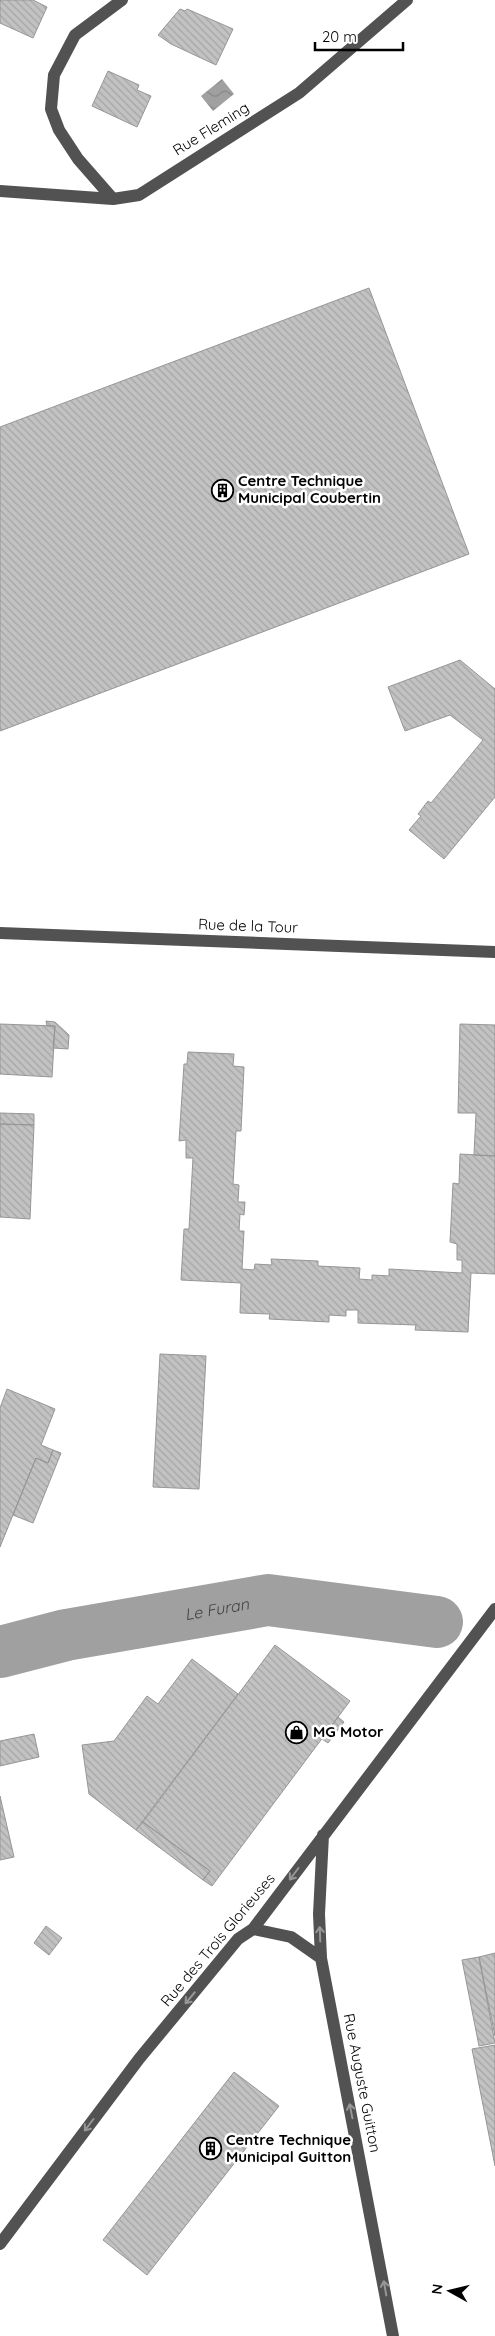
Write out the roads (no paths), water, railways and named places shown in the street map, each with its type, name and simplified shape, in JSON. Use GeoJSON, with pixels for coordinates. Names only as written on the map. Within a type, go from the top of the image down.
{"type":"FeatureCollection","features":[{"type":"Feature","properties":{"kind":"street"},"geometry":{"type":"LineString","coordinates":[[113,199],[78,159],[59,130],[51,109],[54,75],[75,35],[122,0]]}},
{"type":"Feature","properties":{"kind":"street","name":"Rue Fleming"},"geometry":{"type":"LineString","coordinates":[[0,191],[113,199],[139,195],[299,93],[407,0]]}},
{"type":"Feature","properties":{"kind":"street","name":"Rue de la Tour"},"geometry":{"type":"LineString","coordinates":[[0,933],[495,952]]}},
{"type":"Feature","properties":{"kind":"street","name":"Rue des Trois Glorieuses"},"geometry":{"type":"LineString","coordinates":[[0,2244],[139,2059],[238,1939],[253,1928],[495,1609]]}},
{"type":"Feature","properties":{"kind":"street","name":"Rue Auguste Guitton"},"geometry":{"type":"LineString","coordinates":[[323,1835],[319,1914],[321,1958],[393,2336]]}},
{"type":"Feature","properties":{"kind":"street"},"geometry":{"type":"LineString","coordinates":[[253,1928],[291,1937],[321,1958]]}},
{"type":"Feature","properties":{"kind":"water"},"geometry":{"type":"Polygon","coordinates":[[[222,79],[234,94],[213,111],[201,96],[222,79]]]}},
{"type":"Feature","properties":{"kind":"waterway","name":"Le Furan"},"geometry":{"type":"LineString","coordinates":[[0,1652],[66,1635],[268,1600],[437,1622]]}},
{"type":"Feature","properties":{"kind":"place","name":"Centre Technique Municipal Coubertin"},"geometry":{"type":"Point","coordinates":[222,490]}},
{"type":"Feature","properties":{"kind":"place","name":"MG Motor"},"geometry":{"type":"Point","coordinates":[297,1732]}},
{"type":"Feature","properties":{"kind":"place","name":"Centre Technique Municipal Guitton"},"geometry":{"type":"Point","coordinates":[210,2149]}}]}
